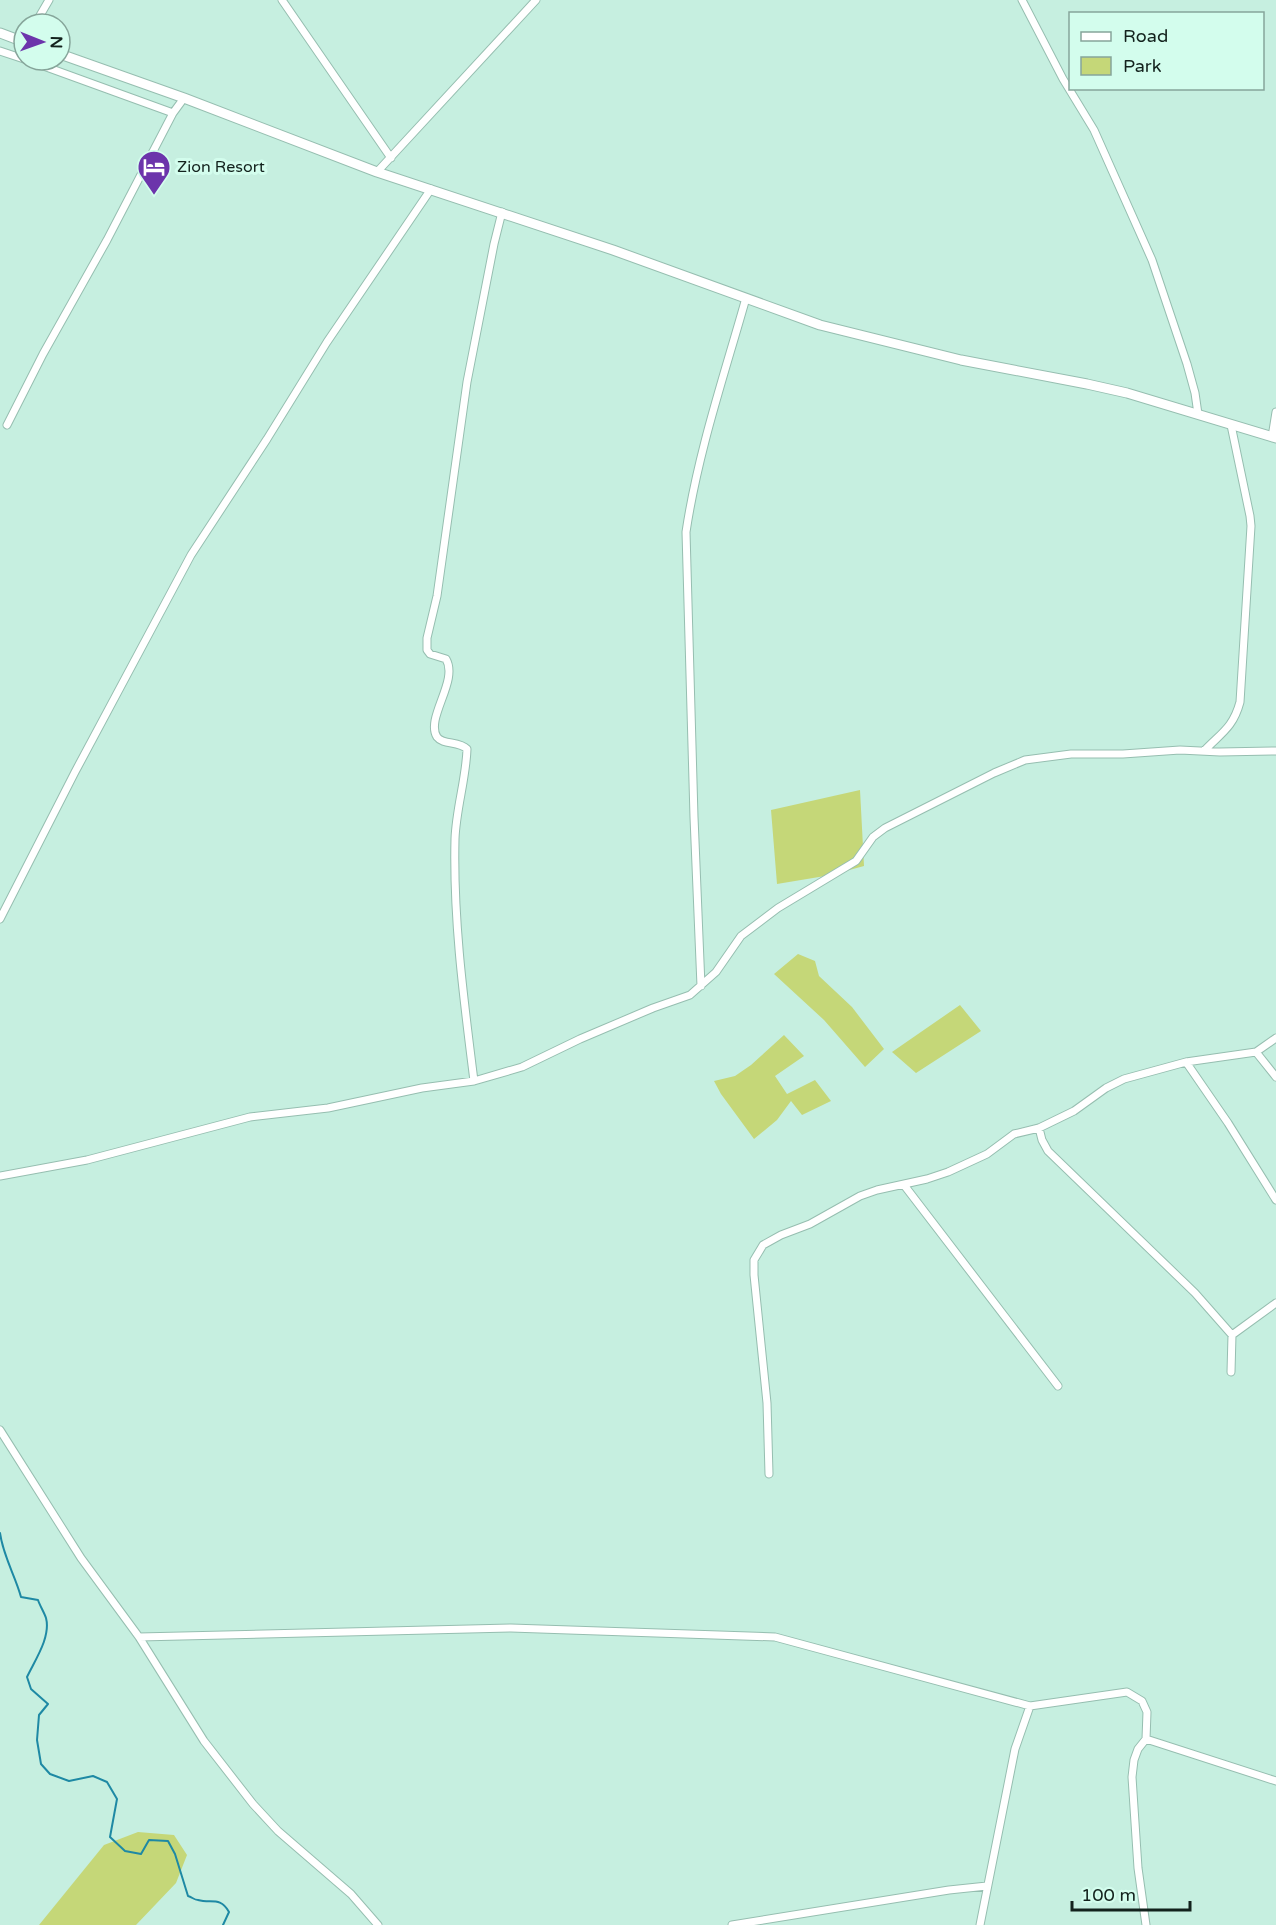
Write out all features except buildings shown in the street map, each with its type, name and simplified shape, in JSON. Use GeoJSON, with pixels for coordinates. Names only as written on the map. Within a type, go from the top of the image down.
{"type":"FeatureCollection","features":[{"type":"Feature","properties":{"kind":"street"},"geometry":{"type":"LineString","coordinates":[[282,0],[391,158]]}},
{"type":"Feature","properties":{"kind":"street"},"geometry":{"type":"LineString","coordinates":[[377,172],[536,0]]}},
{"type":"Feature","properties":{"kind":"street"},"geometry":{"type":"LineString","coordinates":[[1022,0],[1069,89]]}},
{"type":"Feature","properties":{"kind":"street"},"geometry":{"type":"LineString","coordinates":[[72,58],[184,98],[377,172],[502,212],[820,325],[961,360],[1087,384],[1274,437],[1276,412]]}},
{"type":"Feature","properties":{"kind":"street"},"geometry":{"type":"LineString","coordinates":[[61,72],[173,112]]}},
{"type":"Feature","properties":{"kind":"street"},"geometry":{"type":"LineString","coordinates":[[1070,90],[1094,130],[1152,260],[1196,393],[1198,414]]}},
{"type":"Feature","properties":{"kind":"street"},"geometry":{"type":"LineString","coordinates":[[7,425],[173,112],[184,98]]}},
{"type":"Feature","properties":{"kind":"street"},"geometry":{"type":"LineString","coordinates":[[0,919],[75,772],[191,555],[327,342],[431,189]]}},
{"type":"Feature","properties":{"kind":"street"},"geometry":{"type":"LineString","coordinates":[[474,1081],[460,960],[455,889],[455,837],[466,749],[437,738],[436,716],[447,684],[449,665],[443,657],[430,654],[426,646],[437,596],[467,382],[502,212]]}},
{"type":"Feature","properties":{"kind":"street"},"geometry":{"type":"LineString","coordinates":[[701,986],[686,532],[700,457],[718,388],[726,369],[746,298]]}},
{"type":"Feature","properties":{"kind":"street"},"geometry":{"type":"LineString","coordinates":[[1204,751],[1231,726],[1236,718],[1240,702],[1251,526],[1231,425]]}},
{"type":"Feature","properties":{"kind":"street"},"geometry":{"type":"LineString","coordinates":[[0,1176],[87,1160],[249,1117],[328,1108],[422,1088],[474,1081],[522,1067],[580,1039],[690,995],[716,972],[741,936],[778,908],[856,861],[873,837],[885,828],[994,773],[1025,760],[1071,754],[1123,754],[1180,750],[1276,751]]}},
{"type":"Feature","properties":{"kind":"street"},"geometry":{"type":"LineString","coordinates":[[769,1474],[767,1403],[754,1275],[754,1260],[764,1245],[781,1235],[810,1224],[860,1196],[948,1172],[987,1154],[1014,1134],[1039,1128],[1074,1111],[1106,1088],[1124,1079],[1186,1062],[1256,1052],[1276,1038]]}},
{"type":"Feature","properties":{"kind":"street"},"geometry":{"type":"LineString","coordinates":[[1256,1052],[1276,1077]]}},
{"type":"Feature","properties":{"kind":"street"},"geometry":{"type":"LineString","coordinates":[[1186,1062],[1228,1123],[1276,1200]]}},
{"type":"Feature","properties":{"kind":"street"},"geometry":{"type":"LineString","coordinates":[[1039,1128],[1048,1151],[1195,1293],[1232,1335],[1231,1372]]}},
{"type":"Feature","properties":{"kind":"street"},"geometry":{"type":"LineString","coordinates":[[904,1185],[1058,1386]]}},
{"type":"Feature","properties":{"kind":"street"},"geometry":{"type":"LineString","coordinates":[[1232,1335],[1276,1303]]}},
{"type":"Feature","properties":{"kind":"street"},"geometry":{"type":"LineString","coordinates":[[0,1430],[81,1558],[139,1637],[204,1742],[253,1804],[278,1831],[351,1894],[378,1925]]}},
{"type":"Feature","properties":{"kind":"street"},"geometry":{"type":"LineString","coordinates":[[139,1637],[511,1628],[776,1637],[1030,1706],[1127,1692],[1142,1701],[1147,1712],[1146,1739],[1138,1749],[1132,1777],[1137,1868],[1146,1925]]}},
{"type":"Feature","properties":{"kind":"street"},"geometry":{"type":"LineString","coordinates":[[980,1925],[1015,1749],[1030,1706]]}},
{"type":"Feature","properties":{"kind":"street"},"geometry":{"type":"LineString","coordinates":[[1146,1739],[1276,1781]]}},
{"type":"Feature","properties":{"kind":"street"},"geometry":{"type":"LineString","coordinates":[[732,1925],[987,1886]]}},
{"type":"Feature","properties":{"kind":"green space"},"geometry":{"type":"Polygon","coordinates":[[[860,790],[864,866],[831,875],[777,884],[771,810],[860,790]]]}},
{"type":"Feature","properties":{"kind":"green space"},"geometry":{"type":"Polygon","coordinates":[[[798,954],[815,961],[819,976],[852,1007],[884,1049],[865,1067],[824,1020],[774,974],[798,954]]]}},
{"type":"Feature","properties":{"kind":"green space"},"geometry":{"type":"Polygon","coordinates":[[[960,1005],[981,1031],[916,1073],[892,1052],[960,1005]]]}},
{"type":"Feature","properties":{"kind":"green space"},"geometry":{"type":"Polygon","coordinates":[[[784,1035],[804,1056],[775,1076],[787,1094],[815,1080],[831,1101],[802,1115],[791,1101],[777,1120],[754,1139],[714,1081],[735,1076],[751,1065],[784,1035]]]}},
{"type":"Feature","properties":{"kind":"green space"},"geometry":{"type":"Polygon","coordinates":[[[138,1832],[174,1835],[187,1855],[176,1883],[136,1925],[39,1925],[104,1845],[138,1832]]]}},
{"type":"Feature","properties":{"kind":"waterway"},"geometry":{"type":"LineString","coordinates":[[0,1533],[21,1597],[38,1600],[46,1618],[44,1641],[27,1677],[31,1689],[48,1704],[39,1715],[37,1740],[41,1764],[50,1774],[69,1781],[93,1776],[107,1782],[117,1799],[110,1837],[125,1851],[141,1854],[149,1840],[168,1841],[175,1854],[188,1896],[197,1900],[219,1902],[226,1907],[229,1912],[223,1925]]}},
{"type":"Feature","properties":{"kind":"place","name":"Zion Resort"},"geometry":{"type":"Point","coordinates":[154,196]}}]}
